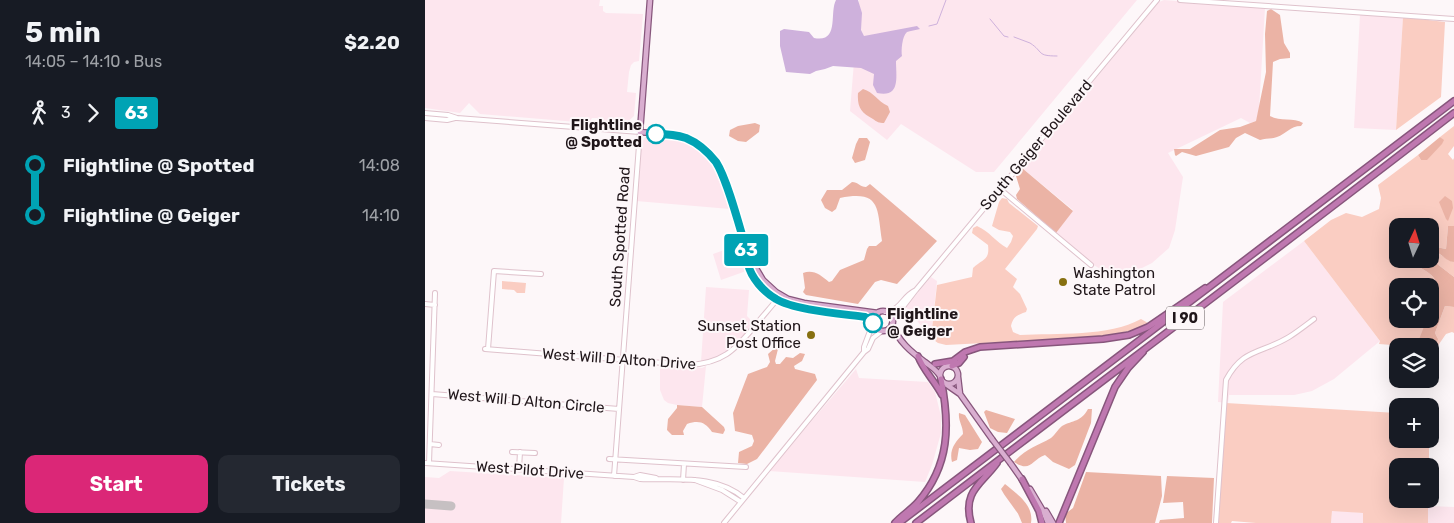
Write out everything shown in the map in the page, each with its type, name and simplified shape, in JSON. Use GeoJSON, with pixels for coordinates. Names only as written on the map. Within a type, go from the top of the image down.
{"type":"FeatureCollection","features":[{"type":"Feature","properties":{"kind":"highway","name":"I 90"},"geometry":{"type":"LineString","coordinates":[[899,523],[1454,101]]}},
{"type":"Feature","properties":{"kind":"highway","name":"I 90"},"geometry":{"type":"LineString","coordinates":[[916,523],[1295,236],[1454,112]]}},
{"type":"Feature","properties":{"kind":"highway"},"geometry":{"type":"LineString","coordinates":[[935,364],[953,361],[980,347],[1103,339],[1129,334],[1148,327],[1196,293],[1221,279]]}},
{"type":"Feature","properties":{"kind":"highway"},"geometry":{"type":"LineString","coordinates":[[1059,523],[1115,387],[1128,368],[1153,342]]}},
{"type":"Feature","properties":{"kind":"highway"},"geometry":{"type":"LineString","coordinates":[[949,366],[959,363],[970,351]]}},
{"type":"Feature","properties":{"kind":"highway"},"geometry":{"type":"LineString","coordinates":[[920,358],[921,364],[938,387],[945,402]]}},
{"type":"Feature","properties":{"kind":"highway"},"geometry":{"type":"LineString","coordinates":[[895,523],[918,502],[936,473],[944,451],[947,438],[947,420],[942,379]]}},
{"type":"Feature","properties":{"kind":"highway"},"geometry":{"type":"LineString","coordinates":[[971,523],[969,511],[971,495],[979,482],[996,466],[1001,458]]}},
{"type":"Feature","properties":{"kind":"highway"},"geometry":{"type":"LineString","coordinates":[[1022,479],[1039,511],[1042,523]]}},
{"type":"Feature","properties":{"kind":"main road","name":"South Spotted Road"},"geometry":{"type":"LineString","coordinates":[[640,132],[650,0]]}},
{"type":"Feature","properties":{"kind":"main road"},"geometry":{"type":"LineString","coordinates":[[640,132],[686,138],[702,148],[712,158],[722,175],[748,255],[769,287],[781,295],[804,303],[878,313],[885,312],[890,314],[897,336]]}},
{"type":"Feature","properties":{"kind":"main road"},"geometry":{"type":"LineString","coordinates":[[748,255],[749,268],[757,282],[777,300],[794,306],[865,317],[876,328],[897,336],[920,358],[933,367],[942,379],[960,394],[1043,506],[1053,523]]}},
{"type":"Feature","properties":{"kind":"main road"},"geometry":{"type":"LineString","coordinates":[[873,323],[874,317],[878,313]]}},
{"type":"Feature","properties":{"kind":"main road"},"geometry":{"type":"LineString","coordinates":[[883,331],[892,323]]}},
{"type":"Feature","properties":{"kind":"main road"},"geometry":{"type":"LineString","coordinates":[[920,358],[956,369],[960,394]]}},
{"type":"Feature","properties":{"kind":"main road"},"geometry":{"type":"LineString","coordinates":[[942,379],[941,370],[949,366]]}},
{"type":"Feature","properties":{"kind":"main road"},"geometry":{"type":"LineString","coordinates":[[942,379],[951,384],[958,377]]}},
{"type":"Feature","properties":{"kind":"main road"},"geometry":{"type":"LineString","coordinates":[[1035,496],[1048,523]]}},
{"type":"Feature","properties":{"kind":"street","name":"South Geiger Boulevard"},"geometry":{"type":"LineString","coordinates":[[892,323],[916,290],[1157,0]]}},
{"type":"Feature","properties":{"kind":"street"},"geometry":{"type":"LineString","coordinates":[[1179,0],[1454,19]]}},
{"type":"Feature","properties":{"kind":"street"},"geometry":{"type":"LineString","coordinates":[[425,113],[457,118],[640,132]]}},
{"type":"Feature","properties":{"kind":"street"},"geometry":{"type":"LineString","coordinates":[[425,118],[448,117]]}},
{"type":"Feature","properties":{"kind":"street"},"geometry":{"type":"LineString","coordinates":[[447,126],[448,117]]}},
{"type":"Feature","properties":{"kind":"street","name":"South Spotted Road"},"geometry":{"type":"LineString","coordinates":[[614,476],[640,132]]}},
{"type":"Feature","properties":{"kind":"street"},"geometry":{"type":"LineString","coordinates":[[1000,189],[1091,265]]}},
{"type":"Feature","properties":{"kind":"street","name":"West Will D Alton Drive"},"geometry":{"type":"LineString","coordinates":[[541,274],[495,271],[487,349],[689,365],[705,364],[719,360],[738,346],[781,295]]}},
{"type":"Feature","properties":{"kind":"street","name":"South Geiger Boulevard"},"geometry":{"type":"LineString","coordinates":[[885,312],[897,308],[907,296],[916,290]]}},
{"type":"Feature","properties":{"kind":"street"},"geometry":{"type":"LineString","coordinates":[[427,463],[430,444],[435,293]]}},
{"type":"Feature","properties":{"kind":"street"},"geometry":{"type":"LineString","coordinates":[[425,304],[435,305]]}},
{"type":"Feature","properties":{"kind":"street"},"geometry":{"type":"LineString","coordinates":[[1216,523],[1226,380],[1237,364],[1248,354],[1289,338],[1314,319]]}},
{"type":"Feature","properties":{"kind":"street"},"geometry":{"type":"LineString","coordinates":[[864,352],[873,323]]}},
{"type":"Feature","properties":{"kind":"street"},"geometry":{"type":"LineString","coordinates":[[723,523],[868,349],[873,338],[883,331]]}},
{"type":"Feature","properties":{"kind":"street","name":"West Will D Alton Circle"},"geometry":{"type":"LineString","coordinates":[[425,390],[619,409]]}},
{"type":"Feature","properties":{"kind":"street"},"geometry":{"type":"LineString","coordinates":[[430,444],[439,445]]}},
{"type":"Feature","properties":{"kind":"street"},"geometry":{"type":"LineString","coordinates":[[512,452],[535,453]]}},
{"type":"Feature","properties":{"kind":"street"},"geometry":{"type":"LineString","coordinates":[[519,469],[520,452]]}},
{"type":"Feature","properties":{"kind":"street"},"geometry":{"type":"LineString","coordinates":[[609,458],[746,468]]}},
{"type":"Feature","properties":{"kind":"street","name":"West Pilot Drive"},"geometry":{"type":"LineString","coordinates":[[427,463],[651,479],[702,480],[720,484],[732,490],[742,500]]}},
{"type":"Feature","properties":{"kind":"street"},"geometry":{"type":"LineString","coordinates":[[683,480],[684,464]]}},
{"type":"Feature","properties":{"kind":"shaded area"},"geometry":{"type":"Polygon","coordinates":[[[425,0],[600,0],[599,6],[603,6],[603,11],[606,13],[643,14],[639,61],[631,65],[627,92],[636,93],[634,116],[623,126],[601,124],[597,118],[592,118],[589,123],[480,114],[469,103],[460,113],[425,108],[425,0]]]}},
{"type":"Feature","properties":{"kind":"shaded area"},"geometry":{"type":"Polygon","coordinates":[[[836,0],[858,0],[862,13],[861,30],[864,36],[917,26],[920,29],[907,32],[904,37],[902,56],[896,61],[896,85],[890,92],[885,94],[877,93],[873,85],[874,74],[861,68],[833,66],[810,74],[786,72],[780,46],[780,31],[784,29],[809,32],[814,38],[827,36],[831,32],[836,0]]]}},
{"type":"Feature","properties":{"kind":"shaded area"},"geometry":{"type":"Polygon","coordinates":[[[859,0],[1137,0],[994,172],[976,172],[901,124],[887,140],[850,111],[859,0]]]}},
{"type":"Feature","properties":{"kind":"shaded area"},"geometry":{"type":"Polygon","coordinates":[[[1164,0],[1265,8],[1259,109],[1256,121],[1250,123],[1241,118],[1168,153],[1183,177],[1175,230],[1169,248],[1152,263],[1140,269],[1126,273],[1102,270],[1092,264],[1056,233],[1073,210],[1022,168],[1159,2],[1164,0]]]}},
{"type":"Feature","properties":{"kind":"shaded area"},"geometry":{"type":"Polygon","coordinates":[[[1271,9],[1280,15],[1284,43],[1290,53],[1290,58],[1273,62],[1270,116],[1303,123],[1301,126],[1294,127],[1275,138],[1260,140],[1245,133],[1236,138],[1229,147],[1196,156],[1182,152],[1176,156],[1174,149],[1190,149],[1220,130],[1240,127],[1256,121],[1266,72],[1265,34],[1267,11],[1271,9]]]}},
{"type":"Feature","properties":{"kind":"shaded area"},"geometry":{"type":"Polygon","coordinates":[[[1360,14],[1403,17],[1396,130],[1354,128],[1360,14]]]}},
{"type":"Feature","properties":{"kind":"shaded area"},"geometry":{"type":"Polygon","coordinates":[[[1403,17],[1445,22],[1441,97],[1396,130],[1403,17]]]}},
{"type":"Feature","properties":{"kind":"shaded area"},"geometry":{"type":"Polygon","coordinates":[[[863,89],[888,106],[890,112],[884,123],[879,123],[861,109],[858,102],[858,93],[863,89]]]}},
{"type":"Feature","properties":{"kind":"shaded area"},"geometry":{"type":"Polygon","coordinates":[[[755,123],[760,125],[759,132],[746,142],[738,141],[729,136],[730,130],[738,126],[755,123]]]}},
{"type":"Feature","properties":{"kind":"shaded area"},"geometry":{"type":"Polygon","coordinates":[[[1454,126],[1454,146],[1448,154],[1453,160],[1454,158],[1454,226],[1448,226],[1446,249],[1439,248],[1439,218],[1389,218],[1389,268],[1421,268],[1434,278],[1389,278],[1389,328],[1427,328],[1437,338],[1389,338],[1389,345],[1379,344],[1380,341],[1304,241],[1331,220],[1346,213],[1362,217],[1379,209],[1381,198],[1378,185],[1418,155],[1421,160],[1443,140],[1440,137],[1454,126]]]}},
{"type":"Feature","properties":{"kind":"shaded area"},"geometry":{"type":"Polygon","coordinates":[[[646,136],[679,139],[703,152],[716,169],[730,209],[636,201],[641,143],[646,136]]]}},
{"type":"Feature","properties":{"kind":"shaded area"},"geometry":{"type":"Polygon","coordinates":[[[1440,137],[1444,140],[1442,144],[1427,160],[1421,160],[1418,155],[1440,137]]]}},
{"type":"Feature","properties":{"kind":"shaded area"},"geometry":{"type":"Polygon","coordinates":[[[859,138],[867,138],[870,142],[865,160],[855,163],[852,158],[859,138]]]}},
{"type":"Feature","properties":{"kind":"shaded area"},"geometry":{"type":"Polygon","coordinates":[[[1022,168],[1073,211],[1056,233],[1017,199],[1016,195],[1020,189],[1016,176],[1022,168]]]}},
{"type":"Feature","properties":{"kind":"shaded area"},"geometry":{"type":"Polygon","coordinates":[[[852,182],[864,187],[870,184],[937,241],[897,284],[881,280],[875,282],[858,304],[806,295],[803,292],[805,288],[803,273],[814,272],[829,282],[832,281],[840,270],[864,260],[869,246],[876,246],[882,241],[875,204],[870,199],[853,196],[840,198],[836,209],[832,212],[825,208],[821,200],[827,190],[842,190],[852,182]]]}},
{"type":"Feature","properties":{"kind":"shaded area"},"geometry":{"type":"Polygon","coordinates":[[[1445,196],[1452,201],[1453,208],[1448,221],[1439,202],[1445,196]]]}},
{"type":"Feature","properties":{"kind":"shaded area"},"geometry":{"type":"Polygon","coordinates":[[[1002,198],[1007,199],[1009,203],[1038,226],[1005,269],[1017,279],[1013,287],[1020,294],[1027,309],[1026,312],[1014,318],[1011,326],[1013,332],[1020,335],[1082,333],[1114,329],[1141,319],[1148,323],[1134,330],[1098,337],[946,345],[938,343],[931,338],[937,285],[972,277],[973,268],[987,257],[988,245],[972,233],[973,228],[977,226],[981,228],[1007,248],[1011,242],[1013,236],[1010,232],[999,230],[992,226],[1002,198]]]}},
{"type":"Feature","properties":{"kind":"shaded area"},"geometry":{"type":"Polygon","coordinates":[[[1448,226],[1454,226],[1454,262],[1449,261],[1439,254],[1439,248],[1446,249],[1448,226]]]}},
{"type":"Feature","properties":{"kind":"shaded area"},"geometry":{"type":"Polygon","coordinates":[[[1304,241],[1380,341],[1334,379],[1312,391],[1294,395],[1229,395],[1228,403],[1218,402],[1223,302],[1304,241]]]}},
{"type":"Feature","properties":{"kind":"shaded area"},"geometry":{"type":"Polygon","coordinates":[[[741,244],[749,270],[721,280],[713,254],[741,244]]]}},
{"type":"Feature","properties":{"kind":"shaded area"},"geometry":{"type":"Polygon","coordinates":[[[1439,254],[1454,262],[1454,277],[1439,265],[1439,254]]]}},
{"type":"Feature","properties":{"kind":"shaded area"},"geometry":{"type":"Polygon","coordinates":[[[1439,265],[1454,277],[1454,307],[1445,306],[1439,322],[1439,278],[1434,278],[1421,268],[1439,268],[1439,265]]]}},
{"type":"Feature","properties":{"kind":"shaded area"},"geometry":{"type":"Polygon","coordinates":[[[931,277],[937,281],[931,338],[906,307],[931,277]]]}},
{"type":"Feature","properties":{"kind":"shaded area"},"geometry":{"type":"Polygon","coordinates":[[[502,281],[526,283],[525,293],[502,289],[502,281]]]}},
{"type":"Feature","properties":{"kind":"shaded area"},"geometry":{"type":"Polygon","coordinates":[[[706,287],[749,290],[747,316],[750,319],[750,328],[731,349],[718,358],[701,362],[706,287]]]}},
{"type":"Feature","properties":{"kind":"shaded area"},"geometry":{"type":"Polygon","coordinates":[[[1445,306],[1454,307],[1454,333],[1446,334],[1439,344],[1439,338],[1435,333],[1437,328],[1439,328],[1439,322],[1445,306]]]}},
{"type":"Feature","properties":{"kind":"shaded area"},"geometry":{"type":"Polygon","coordinates":[[[1423,328],[1437,328],[1435,333],[1438,338],[1420,338],[1423,328]]]}},
{"type":"Feature","properties":{"kind":"shaded area"},"geometry":{"type":"Polygon","coordinates":[[[776,347],[778,349],[776,364],[780,364],[786,357],[793,358],[800,353],[805,354],[802,361],[794,366],[795,369],[815,374],[817,380],[757,459],[747,464],[738,463],[739,452],[752,446],[754,441],[752,435],[735,431],[733,413],[748,374],[767,367],[770,362],[768,354],[776,347]]]}},
{"type":"Feature","properties":{"kind":"shaded area"},"geometry":{"type":"Polygon","coordinates":[[[660,365],[702,368],[706,366],[702,407],[677,405],[664,400],[660,390],[660,365]]]}},
{"type":"Feature","properties":{"kind":"shaded area"},"geometry":{"type":"Polygon","coordinates":[[[856,369],[859,378],[928,382],[935,392],[941,416],[941,433],[925,482],[769,471],[856,369]]]}},
{"type":"Feature","properties":{"kind":"shaded area"},"geometry":{"type":"Polygon","coordinates":[[[1226,403],[1389,413],[1389,448],[1429,448],[1429,458],[1389,458],[1389,508],[1428,508],[1428,523],[1363,523],[1363,513],[1332,511],[1331,523],[1256,523],[1232,521],[1231,523],[1218,523],[1226,403]]]}},
{"type":"Feature","properties":{"kind":"shaded area"},"geometry":{"type":"Polygon","coordinates":[[[677,405],[702,407],[724,427],[723,434],[712,432],[704,424],[695,422],[687,424],[683,431],[684,435],[672,435],[667,430],[668,419],[677,408],[677,405]]]}},
{"type":"Feature","properties":{"kind":"shaded area"},"geometry":{"type":"Polygon","coordinates":[[[1088,409],[1092,409],[1091,423],[1075,465],[1069,469],[1053,462],[1045,455],[1028,466],[1014,462],[1027,451],[1051,438],[1062,426],[1080,419],[1088,409]]]}},
{"type":"Feature","properties":{"kind":"shaded area"},"geometry":{"type":"Polygon","coordinates":[[[986,410],[1015,419],[1007,433],[998,432],[990,428],[984,412],[986,410]]]}},
{"type":"Feature","properties":{"kind":"shaded area"},"geometry":{"type":"Polygon","coordinates":[[[959,413],[965,415],[982,442],[978,449],[959,448],[957,460],[952,462],[953,446],[963,434],[959,413]]]}},
{"type":"Feature","properties":{"kind":"shaded area"},"geometry":{"type":"Polygon","coordinates":[[[450,471],[564,478],[561,523],[425,523],[425,477],[439,478],[450,471]]]}},
{"type":"Feature","properties":{"kind":"shaded area"},"geometry":{"type":"Polygon","coordinates":[[[1086,472],[1161,476],[1162,496],[1155,523],[1066,523],[1065,514],[1073,508],[1086,472]]]}},
{"type":"Feature","properties":{"kind":"shaded area"},"geometry":{"type":"Polygon","coordinates":[[[1167,476],[1214,478],[1212,523],[1159,523],[1160,520],[1184,518],[1183,502],[1163,503],[1167,476]]]}},
{"type":"Feature","properties":{"kind":"shaded area"},"geometry":{"type":"Polygon","coordinates":[[[1005,484],[1027,505],[1030,511],[1031,523],[1022,523],[1001,489],[1005,484]]]}},
{"type":"Feature","properties":{"kind":"shaded area"},"geometry":{"type":"Polygon","coordinates":[[[1454,507],[1454,523],[1428,523],[1428,508],[1454,507]]]}},
{"type":"Feature","properties":{"kind":"shaded area"},"geometry":{"type":"Polygon","coordinates":[[[1332,510],[1363,513],[1363,523],[1331,523],[1332,510]]]}},
{"type":"Feature","properties":{"kind":"waterway"},"geometry":{"type":"LineString","coordinates":[[929,26],[937,24],[946,0]]}},
{"type":"Feature","properties":{"kind":"waterway"},"geometry":{"type":"LineString","coordinates":[[990,19],[1004,36],[1008,37]]}},
{"type":"Feature","properties":{"kind":"waterway"},"geometry":{"type":"LineString","coordinates":[[1014,37],[1030,43],[1043,54],[1057,56]]}},
{"type":"Feature","properties":{"kind":"taxiway"},"geometry":{"type":"LineString","coordinates":[[425,504],[451,506]]}},
{"type":"Feature","properties":{"kind":"bus line","name":"63"},"geometry":{"type":"LineString","coordinates":[[656,134],[686,138],[702,148],[716,163],[722,175],[748,255],[749,268],[763,288],[777,300],[794,306],[865,317],[873,323]]}},
{"type":"Feature","properties":{"kind":"place","name":"Flightline @ Spotted"},"geometry":{"type":"Point","coordinates":[656,134]}},
{"type":"Feature","properties":{"kind":"place","name":"Washington State Patrol"},"geometry":{"type":"Point","coordinates":[1063,282]}},
{"type":"Feature","properties":{"kind":"place","name":"Flightline @ Geiger"},"geometry":{"type":"Point","coordinates":[873,323]}},
{"type":"Feature","properties":{"kind":"place","name":"Sunset Station Post Office"},"geometry":{"type":"Point","coordinates":[811,335]}}]}
